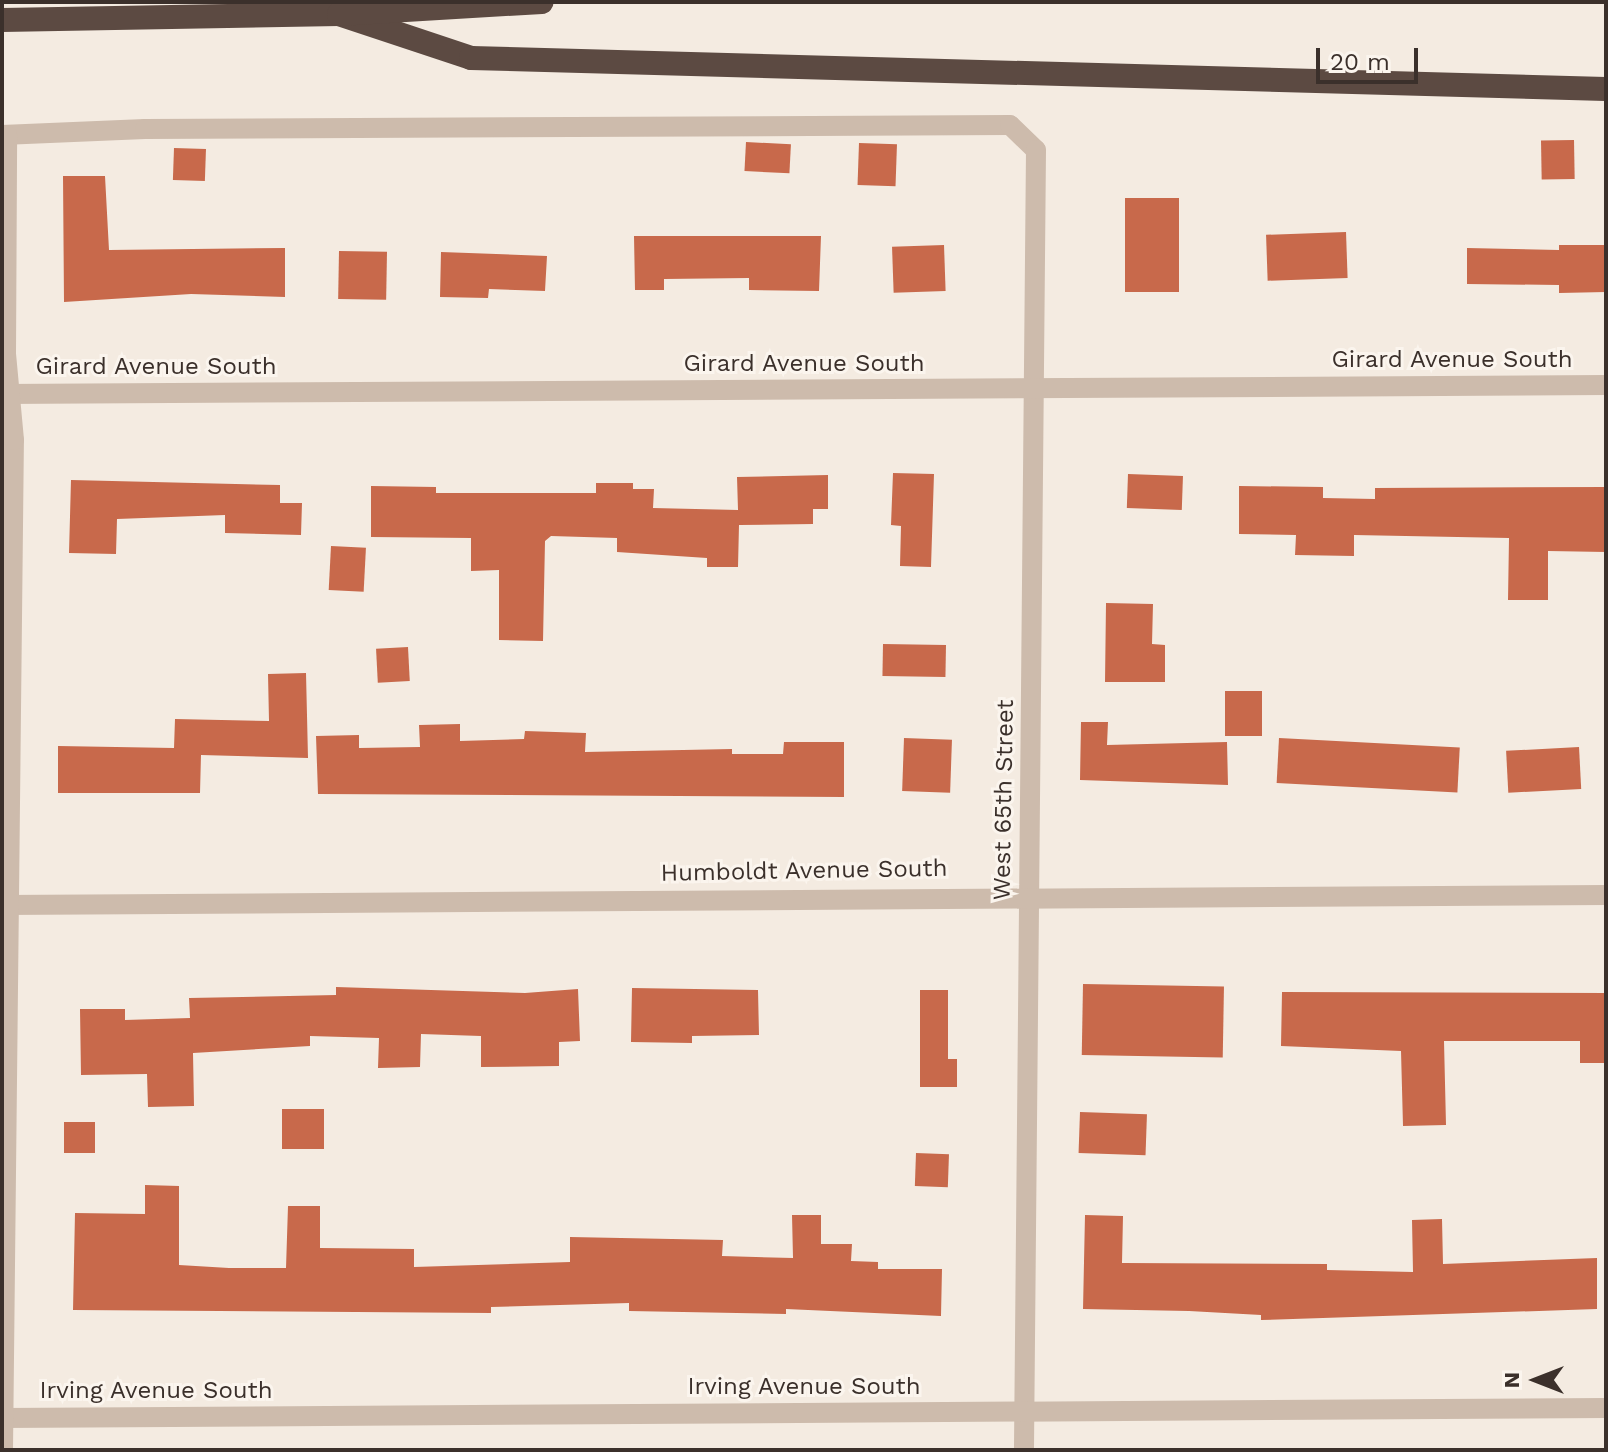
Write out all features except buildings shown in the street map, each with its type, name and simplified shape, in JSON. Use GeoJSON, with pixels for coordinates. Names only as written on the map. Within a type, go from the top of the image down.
{"type":"FeatureCollection","features":[{"type":"Feature","properties":{"kind":"highway"},"geometry":{"type":"LineString","coordinates":[[2,20],[43,22],[339,14],[542,2]]}},
{"type":"Feature","properties":{"kind":"highway"},"geometry":{"type":"LineString","coordinates":[[339,14],[471,58],[1606,89]]}},
{"type":"Feature","properties":{"kind":"highway"},"geometry":{"type":"LineString","coordinates":[[2,35],[43,22]]}},
{"type":"Feature","properties":{"kind":"street","name":"West 65th Street"},"geometry":{"type":"LineString","coordinates":[[4,135],[145,129],[1010,125],[1036,150],[1024,1450]]}},
{"type":"Feature","properties":{"kind":"street"},"geometry":{"type":"LineString","coordinates":[[3,1450],[7,657],[14,440],[6,394],[4,135]]}},
{"type":"Feature","properties":{"kind":"street","name":"Girard Avenue South"},"geometry":{"type":"LineString","coordinates":[[6,394],[1606,385]]}},
{"type":"Feature","properties":{"kind":"street","name":"Humboldt Avenue South"},"geometry":{"type":"LineString","coordinates":[[6,905],[1029,895],[1606,895]]}},
{"type":"Feature","properties":{"kind":"street","name":"Irving Avenue South"},"geometry":{"type":"LineString","coordinates":[[3,1418],[1606,1408]]}}]}
